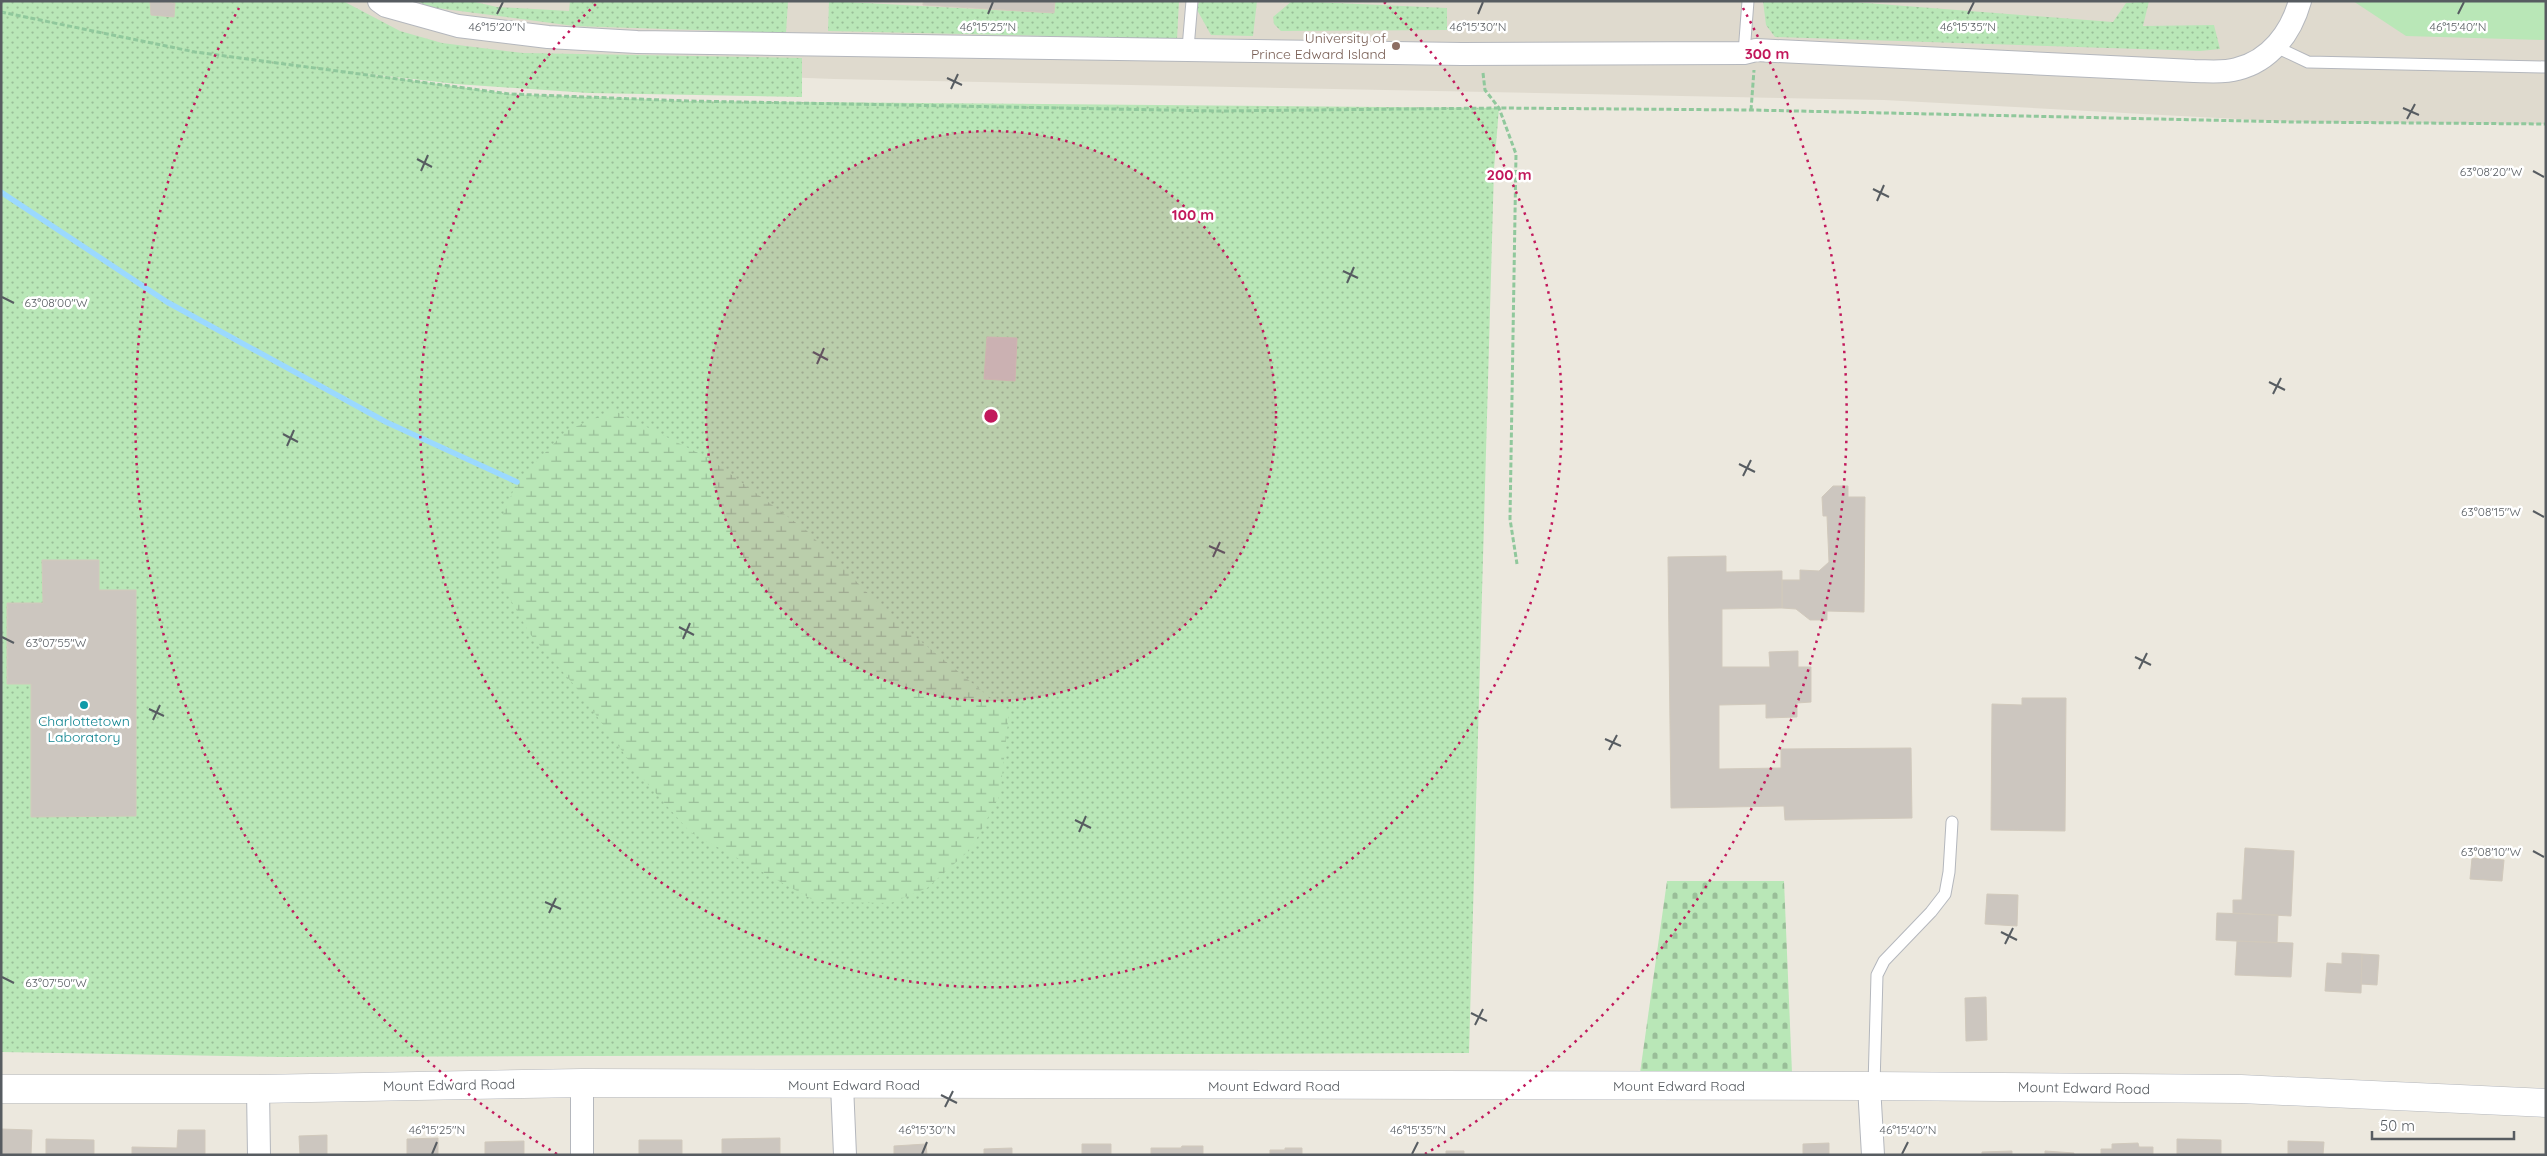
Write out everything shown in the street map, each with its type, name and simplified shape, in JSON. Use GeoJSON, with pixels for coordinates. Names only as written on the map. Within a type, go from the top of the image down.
{"type":"FeatureCollection","features":[{"type":"Feature","properties":{"kind":"street"},"geometry":{"type":"LineString","coordinates":[[379,1],[386,6],[458,26],[572,38],[637,42],[1480,52],[1749,58],[1756,50],[2194,71],[2236,70],[2260,60],[2276,47],[2295,20],[2300,1]]}},
{"type":"Feature","properties":{"kind":"street"},"geometry":{"type":"LineString","coordinates":[[582,1083],[582,1155]]}},
{"type":"Feature","properties":{"kind":"street","name":"Mount Edward Road"},"geometry":{"type":"LineString","coordinates":[[1,1089],[258,1088],[582,1083],[1871,1086],[2241,1089],[2546,1103]]}},
{"type":"Feature","properties":{"kind":"street"},"geometry":{"type":"LineString","coordinates":[[842,1085],[845,1155]]}},
{"type":"Feature","properties":{"kind":"street"},"geometry":{"type":"LineString","coordinates":[[1871,1086],[1873,1155]]}},
{"type":"Feature","properties":{"kind":"street"},"geometry":{"type":"LineString","coordinates":[[258,1088],[259,1155]]}},
{"type":"Feature","properties":{"kind":"lane"},"geometry":{"type":"LineString","coordinates":[[1188,48],[1192,1]]}},
{"type":"Feature","properties":{"kind":"lane"},"geometry":{"type":"LineString","coordinates":[[1748,1],[1749,58]]}},
{"type":"Feature","properties":{"kind":"lane"},"geometry":{"type":"LineString","coordinates":[[2276,47],[2308,62],[2546,67]]}},
{"type":"Feature","properties":{"kind":"lane"},"geometry":{"type":"LineString","coordinates":[[1871,1086],[1877,975],[1884,961],[1945,894],[1949,872],[1952,822]]}},
{"type":"Feature","properties":{"kind":"path"},"geometry":{"type":"LineString","coordinates":[[1,12],[195,52],[510,94],[706,101],[1218,111],[1499,108],[1751,110],[2293,122],[2546,124]]}},
{"type":"Feature","properties":{"kind":"path"},"geometry":{"type":"LineString","coordinates":[[1480,52],[1485,90],[1499,108],[1516,154],[1510,520],[1517,564]]}},
{"type":"Feature","properties":{"kind":"path"},"geometry":{"type":"LineString","coordinates":[[1749,58],[1751,110]]}},
{"type":"Feature","properties":{"kind":"shaded area","name":"University of Prince Edward Island"},"geometry":{"type":"Polygon","coordinates":[[[20,1],[2546,1],[2546,124],[2293,122],[1884,100],[834,79],[351,61],[20,1]]]}},
{"type":"Feature","properties":{"kind":"green space"},"geometry":{"type":"Polygon","coordinates":[[[1,1],[343,1],[400,31],[442,43],[523,53],[802,58],[802,97],[589,93],[456,84],[360,73],[510,94],[688,101],[1499,108],[1494,169],[1469,1053],[283,1057],[1,1052],[1,1]]]}},
{"type":"Feature","properties":{"kind":"green space"},"geometry":{"type":"Polygon","coordinates":[[[417,1],[471,1],[497,7],[569,11],[570,1],[788,1],[786,33],[574,26],[429,7],[417,1]]]}},
{"type":"Feature","properties":{"kind":"green space"},"geometry":{"type":"Polygon","coordinates":[[[829,1],[1053,13],[1055,1],[1179,1],[1177,39],[828,31],[829,1]]]}},
{"type":"Feature","properties":{"kind":"green space"},"geometry":{"type":"Polygon","coordinates":[[[1200,1],[1257,1],[1253,36],[1211,35],[1196,8],[1200,1]]]}},
{"type":"Feature","properties":{"kind":"green space"},"geometry":{"type":"Polygon","coordinates":[[[1292,1],[1447,8],[1447,30],[1281,31],[1274,24],[1273,17],[1292,1]]]}},
{"type":"Feature","properties":{"kind":"green space"},"geometry":{"type":"Polygon","coordinates":[[[1763,1],[1841,1],[2113,22],[2126,3],[2149,1],[2143,26],[2214,25],[2220,49],[2200,51],[1775,37],[1766,25],[1763,1]]]}},
{"type":"Feature","properties":{"kind":"green space"},"geometry":{"type":"Polygon","coordinates":[[[2353,1],[2546,1],[2546,40],[2406,36],[2353,1]]]}},
{"type":"Feature","properties":{"kind":"green space"},"geometry":{"type":"Polygon","coordinates":[[[613,410],[710,459],[807,531],[891,617],[1009,713],[1000,795],[971,849],[927,888],[891,903],[817,902],[690,832],[638,773],[575,686],[530,634],[501,583],[501,519],[517,482],[566,431],[613,410]]]}},
{"type":"Feature","properties":{"kind":"green space"},"geometry":{"type":"Polygon","coordinates":[[[1667,881],[1784,881],[1792,1073],[1640,1073],[1667,881]]]}},
{"type":"Feature","properties":{"kind":"building"},"geometry":{"type":"Polygon","coordinates":[[[150,1],[175,3],[174,17],[151,15],[150,1]]]}},
{"type":"Feature","properties":{"kind":"building"},"geometry":{"type":"Polygon","coordinates":[[[923,1],[1055,1],[1054,13],[923,5],[923,1]]]}},
{"type":"Feature","properties":{"kind":"building"},"geometry":{"type":"Polygon","coordinates":[[[987,337],[1017,338],[1015,381],[984,379],[987,337]]]}},
{"type":"Feature","properties":{"kind":"building"},"geometry":{"type":"Polygon","coordinates":[[[1833,486],[1848,486],[1848,497],[1865,497],[1864,612],[1827,611],[1827,620],[1810,620],[1796,609],[1782,608],[1782,580],[1800,580],[1800,570],[1819,571],[1829,562],[1827,516],[1823,516],[1822,497],[1833,486]]]}},
{"type":"Feature","properties":{"kind":"building"},"geometry":{"type":"Polygon","coordinates":[[[1726,556],[1726,572],[1782,571],[1782,608],[1722,609],[1722,667],[1770,667],[1769,652],[1798,651],[1798,667],[1811,667],[1811,702],[1797,703],[1797,717],[1766,718],[1766,704],[1719,705],[1719,769],[1781,768],[1781,749],[1911,748],[1912,818],[1785,820],[1784,806],[1671,808],[1668,557],[1726,556]]]}},
{"type":"Feature","properties":{"kind":"building","name":"Charlottetown Laboratory"},"geometry":{"type":"Polygon","coordinates":[[[42,560],[99,560],[99,590],[136,590],[136,816],[31,817],[31,684],[7,684],[7,603],[43,603],[42,560]]]}},
{"type":"Feature","properties":{"kind":"building"},"geometry":{"type":"Polygon","coordinates":[[[2022,698],[2066,698],[2065,831],[1991,830],[1992,704],[2022,705],[2022,698]]]}},
{"type":"Feature","properties":{"kind":"building"},"geometry":{"type":"Polygon","coordinates":[[[2245,848],[2294,851],[2291,916],[2233,913],[2233,900],[2242,900],[2245,848]]]}},
{"type":"Feature","properties":{"kind":"building"},"geometry":{"type":"Polygon","coordinates":[[[2481,854],[2491,854],[2490,859],[2504,860],[2502,881],[2470,879],[2472,858],[2481,859],[2481,854]]]}},
{"type":"Feature","properties":{"kind":"building"},"geometry":{"type":"Polygon","coordinates":[[[1987,894],[2018,895],[2017,926],[1985,924],[1987,894]]]}},
{"type":"Feature","properties":{"kind":"building"},"geometry":{"type":"Polygon","coordinates":[[[2217,913],[2278,915],[2277,943],[2216,940],[2217,913]]]}},
{"type":"Feature","properties":{"kind":"building"},"geometry":{"type":"Polygon","coordinates":[[[2237,941],[2293,943],[2291,977],[2235,975],[2237,941]]]}},
{"type":"Feature","properties":{"kind":"building"},"geometry":{"type":"Polygon","coordinates":[[[2342,953],[2362,954],[2361,993],[2325,991],[2327,963],[2342,964],[2342,953]]]}},
{"type":"Feature","properties":{"kind":"building"},"geometry":{"type":"Polygon","coordinates":[[[2362,954],[2379,955],[2377,985],[2361,984],[2362,954]]]}},
{"type":"Feature","properties":{"kind":"building"},"geometry":{"type":"Polygon","coordinates":[[[1986,997],[1987,1040],[1966,1041],[1965,998],[1986,997]]]}},
{"type":"Feature","properties":{"kind":"building"},"geometry":{"type":"Polygon","coordinates":[[[1,1129],[32,1130],[31,1155],[1,1155],[1,1129]]]}},
{"type":"Feature","properties":{"kind":"building"},"geometry":{"type":"Polygon","coordinates":[[[178,1130],[205,1130],[205,1155],[132,1155],[132,1147],[177,1148],[178,1130]]]}},
{"type":"Feature","properties":{"kind":"building"},"geometry":{"type":"Polygon","coordinates":[[[327,1135],[327,1155],[300,1155],[299,1136],[327,1135]]]}},
{"type":"Feature","properties":{"kind":"building"},"geometry":{"type":"Polygon","coordinates":[[[438,1138],[438,1155],[407,1155],[407,1139],[438,1138]]]}},
{"type":"Feature","properties":{"kind":"building"},"geometry":{"type":"Polygon","coordinates":[[[780,1138],[780,1155],[722,1155],[722,1139],[780,1138]]]}},
{"type":"Feature","properties":{"kind":"building"},"geometry":{"type":"Polygon","coordinates":[[[46,1139],[94,1140],[94,1155],[46,1155],[46,1139]]]}},
{"type":"Feature","properties":{"kind":"building"},"geometry":{"type":"Polygon","coordinates":[[[2177,1139],[2221,1140],[2221,1155],[2177,1155],[2177,1139]]]}},
{"type":"Feature","properties":{"kind":"building"},"geometry":{"type":"Polygon","coordinates":[[[639,1140],[682,1140],[682,1155],[639,1155],[639,1140]]]}},
{"type":"Feature","properties":{"kind":"building"},"geometry":{"type":"Polygon","coordinates":[[[524,1141],[524,1155],[485,1155],[485,1142],[524,1141]]]}},
{"type":"Feature","properties":{"kind":"building"},"geometry":{"type":"Polygon","coordinates":[[[2288,1141],[2324,1142],[2323,1155],[2288,1155],[2288,1141]]]}},
{"type":"Feature","properties":{"kind":"building"},"geometry":{"type":"Polygon","coordinates":[[[1829,1143],[1829,1155],[1803,1155],[1803,1144],[1829,1143]]]}},
{"type":"Feature","properties":{"kind":"building"},"geometry":{"type":"Polygon","coordinates":[[[2138,1143],[2139,1147],[2153,1147],[2153,1155],[2101,1155],[2101,1149],[2112,1149],[2112,1144],[2138,1143]]]}},
{"type":"Feature","properties":{"kind":"building"},"geometry":{"type":"Polygon","coordinates":[[[926,1144],[927,1155],[894,1155],[894,1146],[926,1144]]]}},
{"type":"Feature","properties":{"kind":"building"},"geometry":{"type":"Polygon","coordinates":[[[1082,1144],[1111,1144],[1111,1155],[1082,1155],[1082,1144]]]}},
{"type":"Feature","properties":{"kind":"building"},"geometry":{"type":"Polygon","coordinates":[[[1182,1146],[1203,1146],[1203,1155],[1151,1155],[1151,1148],[1181,1148],[1182,1146]]]}},
{"type":"Feature","properties":{"kind":"building"},"geometry":{"type":"Polygon","coordinates":[[[1012,1148],[1012,1155],[984,1155],[984,1149],[1012,1148]]]}},
{"type":"Feature","properties":{"kind":"building"},"geometry":{"type":"Polygon","coordinates":[[[1285,1148],[1302,1148],[1302,1155],[1270,1155],[1270,1150],[1285,1150],[1285,1148]]]}},
{"type":"Feature","properties":{"kind":"building"},"geometry":{"type":"Polygon","coordinates":[[[1446,1151],[1464,1151],[1464,1155],[1446,1155],[1446,1151]]]}},
{"type":"Feature","properties":{"kind":"building"},"geometry":{"type":"Polygon","coordinates":[[[2012,1151],[2012,1155],[1982,1155],[1982,1152],[2012,1151]]]}},
{"type":"Feature","properties":{"kind":"building"},"geometry":{"type":"Polygon","coordinates":[[[2045,1151],[2074,1153],[2074,1155],[2045,1155],[2045,1151]]]}},
{"type":"Feature","properties":{"kind":"waterway"},"geometry":{"type":"LineString","coordinates":[[1,192],[167,302],[386,422],[517,482]]}},
{"type":"Feature","properties":{"kind":"place","name":"University of Prince Edward Island"},"geometry":{"type":"Point","coordinates":[1396,46]}},
{"type":"Feature","properties":{"kind":"place","name":"Charlottetown Laboratory"},"geometry":{"type":"Point","coordinates":[84,705]}}]}
